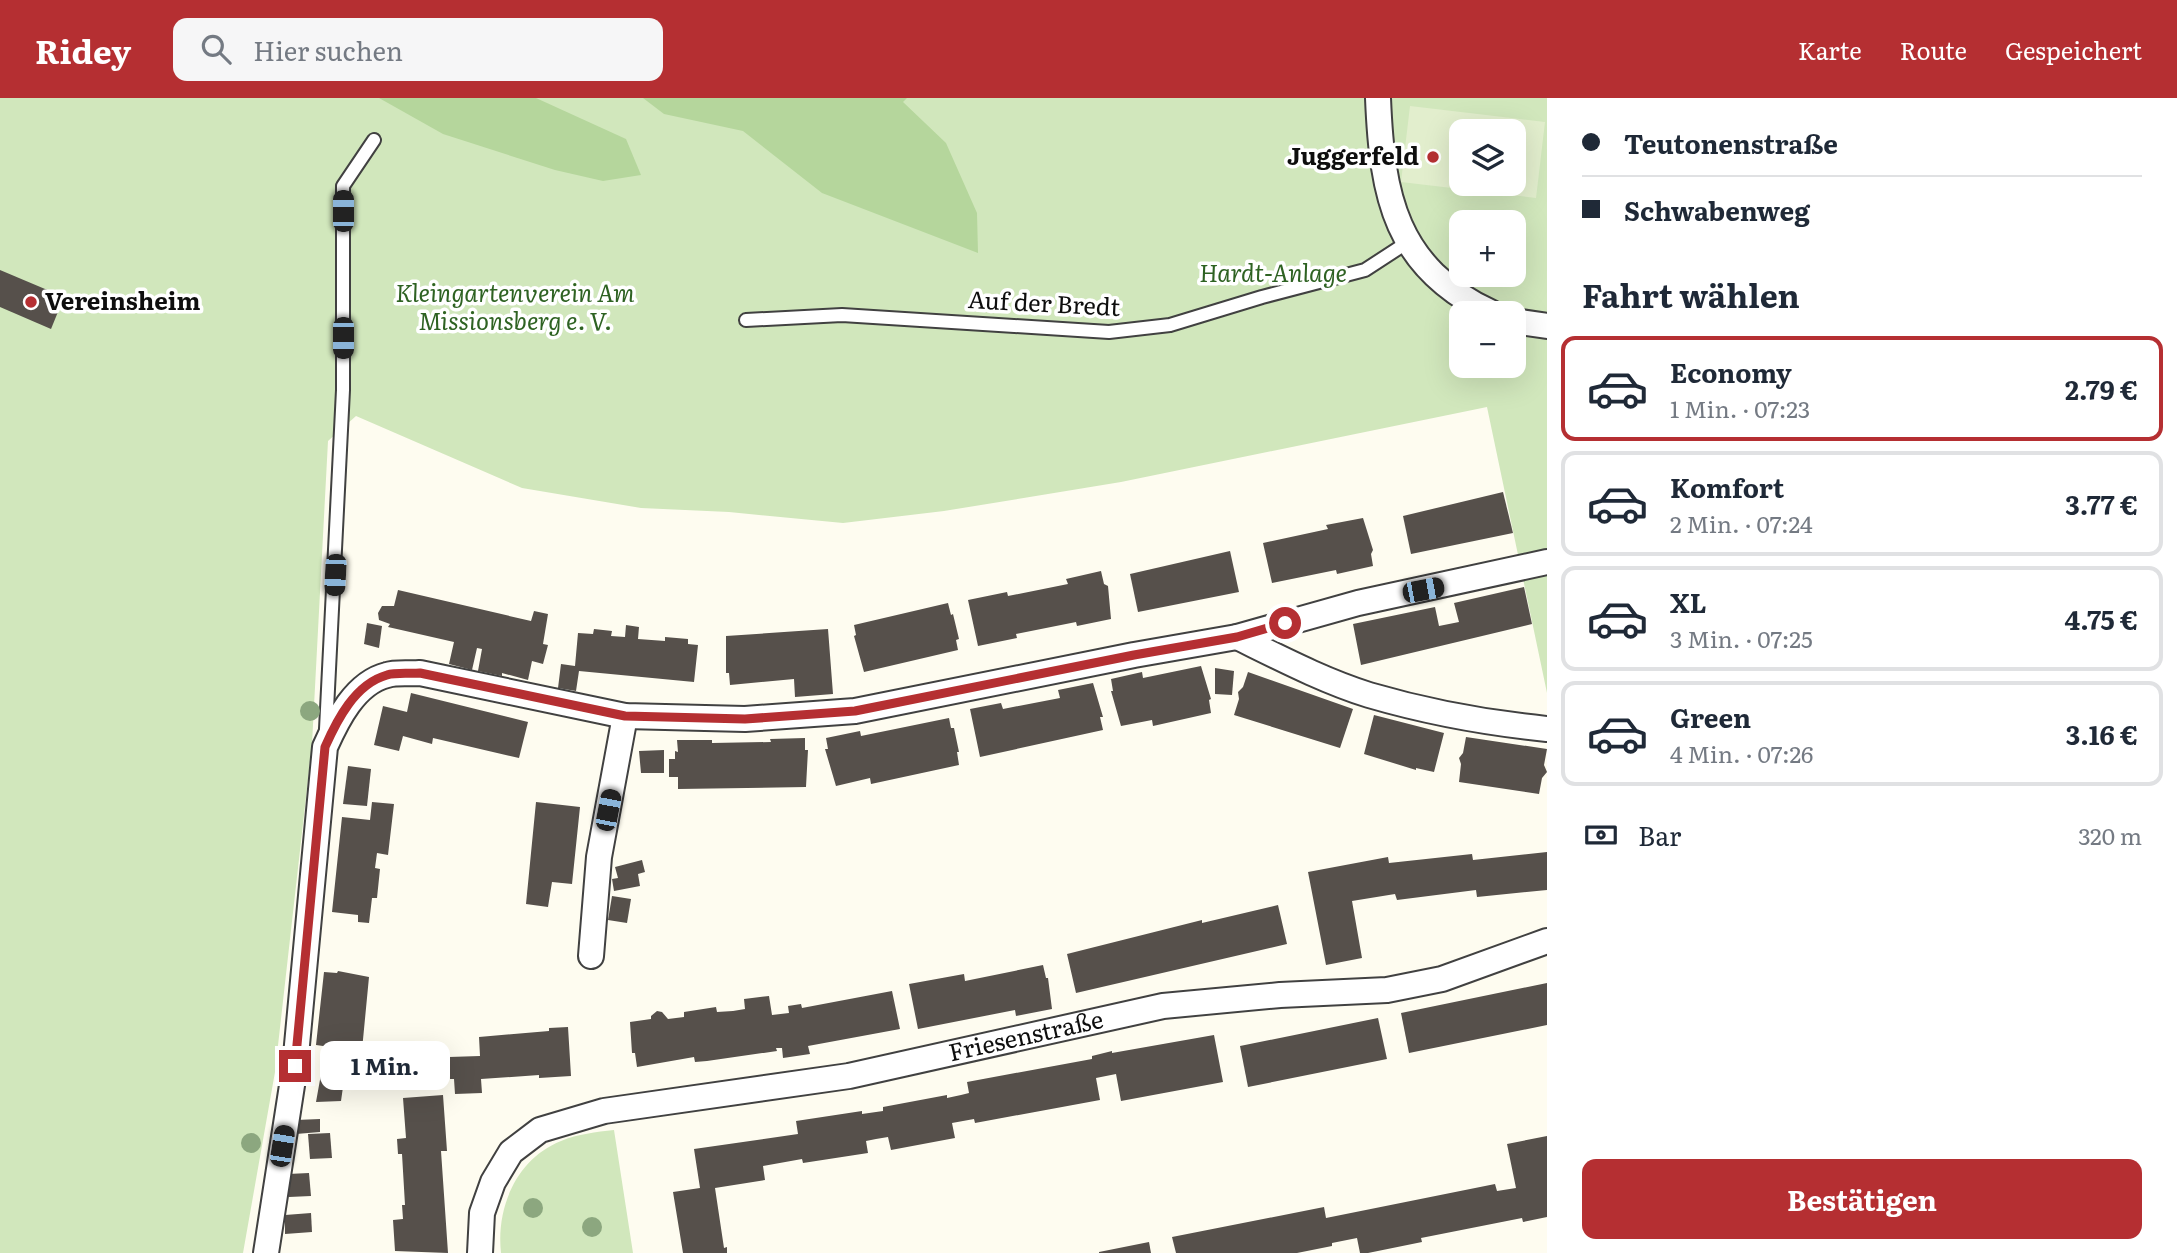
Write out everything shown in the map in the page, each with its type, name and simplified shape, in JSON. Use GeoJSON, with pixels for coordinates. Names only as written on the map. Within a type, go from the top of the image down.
{"type":"FeatureCollection","features":[{"type":"Feature","properties":{"kind":"street"},"geometry":{"type":"LineString","coordinates":[[1378,98],[1383,168],[1393,208],[1408,242],[1423,263],[1447,288],[1467,301]]}},
{"type":"Feature","properties":{"kind":"street"},"geometry":{"type":"LineString","coordinates":[[1526,323],[1547,326]]}},
{"type":"Feature","properties":{"kind":"street"},"geometry":{"type":"LineString","coordinates":[[266,1253],[295,1066],[325,747],[336,724],[359,691],[387,675],[420,673],[625,716],[745,719],[855,711],[1237,637],[1358,603],[1547,562]]}},
{"type":"Feature","properties":{"kind":"street"},"geometry":{"type":"LineString","coordinates":[[1237,637],[1368,694],[1489,723],[1547,730]]}},
{"type":"Feature","properties":{"kind":"street"},"geometry":{"type":"LineString","coordinates":[[591,956],[599,857],[625,716]]}},
{"type":"Feature","properties":{"kind":"street","name":"Friesenstraße"},"geometry":{"type":"LineString","coordinates":[[480,1253],[482,1213],[493,1182],[511,1152],[540,1130],[604,1111],[849,1076],[1163,1006],[1280,995],[1387,990],[1442,979],[1547,941]]}},
{"type":"Feature","properties":{"kind":"lane"},"geometry":{"type":"LineString","coordinates":[[325,747],[343,390],[343,186],[374,141]]}},
{"type":"Feature","properties":{"kind":"lane","name":"Auf der Bredt"},"geometry":{"type":"LineString","coordinates":[[746,320],[842,315],[1109,332],[1170,325],[1364,270],[1408,242]]}},
{"type":"Feature","properties":{"kind":"green space"},"geometry":{"type":"Polygon","coordinates":[[[0,98],[1547,98],[1547,693],[1487,407],[1121,482],[944,511],[843,523],[729,512],[641,508],[522,488],[356,416],[328,441],[312,744],[275,1072],[243,1253],[0,1253],[0,98]]]}},
{"type":"Feature","properties":{"kind":"green space"},"geometry":{"type":"Polygon","coordinates":[[[379,98],[536,98],[626,139],[641,175],[603,181],[555,170],[443,134],[379,98]]]}},
{"type":"Feature","properties":{"kind":"green space"},"geometry":{"type":"Polygon","coordinates":[[[643,98],[907,98],[903,102],[946,143],[977,213],[978,253],[822,193],[743,131],[664,114],[643,98]]]}},
{"type":"Feature","properties":{"kind":"green space","name":"Juggerfeld"},"geometry":{"type":"Polygon","coordinates":[[[1410,106],[1520,119],[1449,119],[1449,188],[1401,182],[1410,106]]]}},
{"type":"Feature","properties":{"kind":"green space","name":"Juggerfeld"},"geometry":{"type":"Polygon","coordinates":[[[1526,120],[1545,122],[1536,198],[1519,196],[1526,196],[1526,120]]]}},
{"type":"Feature","properties":{"kind":"green space"},"geometry":{"type":"Polygon","coordinates":[[[614,1130],[633,1253],[501,1253],[500,1236],[506,1203],[521,1172],[532,1160],[561,1141],[614,1130]]]}},
{"type":"Feature","properties":{"kind":"building","name":"Vereinsheim"},"geometry":{"type":"Polygon","coordinates":[[[0,270],[64,297],[51,329],[0,307],[0,270]]]}},
{"type":"Feature","properties":{"kind":"building"},"geometry":{"type":"Polygon","coordinates":[[[1503,492],[1513,533],[1411,554],[1403,516],[1503,492]]]}},
{"type":"Feature","properties":{"kind":"building"},"geometry":{"type":"Polygon","coordinates":[[[1363,518],[1373,550],[1373,566],[1337,574],[1336,570],[1272,583],[1263,543],[1328,529],[1326,525],[1363,518]]]}},
{"type":"Feature","properties":{"kind":"building"},"geometry":{"type":"Polygon","coordinates":[[[1230,551],[1239,592],[1138,612],[1130,574],[1230,551]]]}},
{"type":"Feature","properties":{"kind":"building"},"geometry":{"type":"Polygon","coordinates":[[[1101,571],[1104,584],[1108,586],[1111,619],[1077,626],[1076,622],[1016,634],[1017,638],[978,646],[968,600],[1007,592],[1008,596],[1068,584],[1066,579],[1101,571]]]}},
{"type":"Feature","properties":{"kind":"building"},"geometry":{"type":"Polygon","coordinates":[[[1524,587],[1532,624],[1361,665],[1353,624],[1435,607],[1439,626],[1459,622],[1454,603],[1524,587]]]}},
{"type":"Feature","properties":{"kind":"building"},"geometry":{"type":"Polygon","coordinates":[[[398,590],[531,621],[534,611],[548,614],[543,644],[548,645],[543,664],[532,661],[528,680],[502,673],[502,676],[478,671],[482,649],[477,648],[472,670],[449,664],[454,642],[388,627],[390,624],[379,620],[378,613],[382,606],[394,606],[398,590]]]}},
{"type":"Feature","properties":{"kind":"building"},"geometry":{"type":"Polygon","coordinates":[[[948,603],[959,639],[956,640],[958,650],[864,672],[854,636],[854,625],[948,603]]]}},
{"type":"Feature","properties":{"kind":"building"},"geometry":{"type":"Polygon","coordinates":[[[367,623],[382,626],[379,648],[364,644],[367,623]]]}},
{"type":"Feature","properties":{"kind":"building"},"geometry":{"type":"Polygon","coordinates":[[[626,625],[639,627],[638,639],[688,639],[688,644],[698,645],[694,682],[579,671],[576,691],[558,688],[561,664],[575,666],[578,633],[593,634],[594,629],[612,631],[611,636],[625,637],[626,625]]]}},
{"type":"Feature","properties":{"kind":"building"},"geometry":{"type":"Polygon","coordinates":[[[828,629],[833,694],[795,697],[794,679],[730,685],[729,673],[726,673],[726,636],[828,629]]]}},
{"type":"Feature","properties":{"kind":"building"},"geometry":{"type":"Polygon","coordinates":[[[1201,666],[1211,699],[1211,713],[1153,726],[1152,720],[1121,726],[1111,691],[1111,679],[1142,672],[1143,678],[1201,666]]]}},
{"type":"Feature","properties":{"kind":"building"},"geometry":{"type":"Polygon","coordinates":[[[1215,668],[1234,671],[1232,695],[1215,694],[1215,668]]]}},
{"type":"Feature","properties":{"kind":"building"},"geometry":{"type":"Polygon","coordinates":[[[1248,672],[1353,709],[1340,748],[1234,715],[1239,699],[1238,692],[1243,687],[1248,672]]]}},
{"type":"Feature","properties":{"kind":"building"},"geometry":{"type":"Polygon","coordinates":[[[1093,683],[1103,717],[1100,717],[1103,730],[980,757],[970,709],[1001,703],[1003,709],[1060,698],[1058,690],[1093,683]]]}},
{"type":"Feature","properties":{"kind":"building"},"geometry":{"type":"Polygon","coordinates":[[[411,693],[528,722],[519,758],[433,738],[432,744],[403,736],[399,751],[374,745],[383,706],[407,712],[411,693]]]}},
{"type":"Feature","properties":{"kind":"building"},"geometry":{"type":"Polygon","coordinates":[[[1374,715],[1444,733],[1434,772],[1416,770],[1364,754],[1374,715]]]}},
{"type":"Feature","properties":{"kind":"building"},"geometry":{"type":"Polygon","coordinates":[[[949,718],[951,728],[954,728],[959,765],[871,784],[870,778],[836,786],[825,749],[828,749],[826,738],[860,731],[861,736],[949,718]]]}},
{"type":"Feature","properties":{"kind":"building"},"geometry":{"type":"Polygon","coordinates":[[[1466,737],[1547,749],[1544,765],[1547,772],[1542,778],[1539,794],[1459,782],[1459,758],[1463,753],[1466,737]]]}},
{"type":"Feature","properties":{"kind":"building"},"geometry":{"type":"Polygon","coordinates":[[[805,738],[805,750],[808,750],[806,787],[678,789],[678,777],[669,777],[669,759],[675,759],[675,751],[678,752],[677,740],[712,740],[712,743],[771,742],[770,739],[805,738]]]}},
{"type":"Feature","properties":{"kind":"building"},"geometry":{"type":"Polygon","coordinates":[[[664,750],[664,773],[641,773],[639,751],[664,750]]]}},
{"type":"Feature","properties":{"kind":"building"},"geometry":{"type":"Polygon","coordinates":[[[348,766],[371,769],[367,806],[343,804],[348,766]]]}},
{"type":"Feature","properties":{"kind":"building"},"geometry":{"type":"Polygon","coordinates":[[[372,802],[394,804],[388,855],[377,853],[375,868],[380,869],[377,898],[372,898],[369,923],[358,922],[358,915],[332,912],[342,817],[370,820],[372,802]]]}},
{"type":"Feature","properties":{"kind":"building"},"geometry":{"type":"Polygon","coordinates":[[[536,802],[580,807],[572,884],[552,882],[548,907],[526,904],[536,802]]]}},
{"type":"Feature","properties":{"kind":"building"},"geometry":{"type":"Polygon","coordinates":[[[1547,852],[1547,890],[1477,897],[1476,890],[1397,900],[1395,894],[1352,901],[1362,958],[1326,965],[1308,872],[1388,857],[1389,863],[1472,854],[1473,860],[1547,852]]]}},
{"type":"Feature","properties":{"kind":"building"},"geometry":{"type":"Polygon","coordinates":[[[642,860],[645,872],[638,874],[640,886],[614,891],[612,879],[618,878],[615,867],[642,860]]]}},
{"type":"Feature","properties":{"kind":"building"},"geometry":{"type":"Polygon","coordinates":[[[612,896],[631,899],[627,923],[608,920],[612,896]]]}},
{"type":"Feature","properties":{"kind":"building"},"geometry":{"type":"Polygon","coordinates":[[[1278,905],[1287,944],[1076,993],[1067,954],[1202,920],[1202,923],[1278,905]]]}},
{"type":"Feature","properties":{"kind":"building"},"geometry":{"type":"Polygon","coordinates":[[[1043,965],[1048,978],[1052,1009],[1016,1016],[1015,1010],[918,1029],[909,984],[964,974],[965,981],[1043,965]]]}},
{"type":"Feature","properties":{"kind":"building"},"geometry":{"type":"Polygon","coordinates":[[[338,971],[369,977],[362,1050],[330,1049],[316,1045],[324,972],[338,971]]]}},
{"type":"Feature","properties":{"kind":"building"},"geometry":{"type":"Polygon","coordinates":[[[1547,983],[1547,1025],[1409,1053],[1401,1013],[1547,983]]]}},
{"type":"Feature","properties":{"kind":"building"},"geometry":{"type":"Polygon","coordinates":[[[892,991],[900,1029],[808,1046],[810,1054],[783,1058],[782,1048],[776,1048],[777,1051],[707,1061],[695,1062],[694,1057],[637,1067],[635,1053],[632,1053],[630,1022],[651,1019],[657,1011],[662,1012],[668,1019],[684,1017],[684,1012],[716,1007],[717,1012],[733,1011],[745,1009],[744,999],[769,996],[772,1015],[789,1013],[788,1006],[801,1004],[802,1008],[892,991]]]}},
{"type":"Feature","properties":{"kind":"building"},"geometry":{"type":"Polygon","coordinates":[[[1378,1018],[1387,1059],[1248,1087],[1240,1046],[1378,1018]]]}},
{"type":"Feature","properties":{"kind":"building"},"geometry":{"type":"Polygon","coordinates":[[[568,1027],[571,1076],[481,1079],[482,1093],[455,1094],[454,1079],[450,1079],[449,1057],[480,1056],[479,1037],[568,1027]]]}},
{"type":"Feature","properties":{"kind":"building"},"geometry":{"type":"Polygon","coordinates":[[[1214,1035],[1223,1082],[1121,1101],[1116,1074],[1096,1078],[1100,1100],[975,1123],[974,1119],[952,1123],[955,1138],[891,1150],[888,1137],[866,1141],[868,1153],[803,1163],[802,1159],[763,1166],[765,1180],[715,1188],[727,1253],[683,1253],[673,1192],[700,1188],[694,1149],[798,1134],[796,1121],[862,1111],[862,1114],[883,1111],[883,1107],[947,1095],[947,1098],[969,1093],[967,1082],[1092,1059],[1092,1056],[1112,1051],[1214,1035]]]}},
{"type":"Feature","properties":{"kind":"building"},"geometry":{"type":"Polygon","coordinates":[[[323,1063],[354,1065],[352,1081],[344,1080],[341,1101],[316,1102],[323,1063]]]}},
{"type":"Feature","properties":{"kind":"building"},"geometry":{"type":"Polygon","coordinates":[[[443,1095],[447,1151],[441,1151],[448,1253],[395,1251],[393,1220],[403,1219],[402,1205],[405,1205],[402,1154],[398,1154],[397,1139],[406,1138],[403,1098],[443,1095]]]}},
{"type":"Feature","properties":{"kind":"building"},"geometry":{"type":"Polygon","coordinates":[[[320,1119],[320,1132],[296,1134],[296,1120],[320,1119]]]}},
{"type":"Feature","properties":{"kind":"building"},"geometry":{"type":"Polygon","coordinates":[[[330,1133],[332,1158],[310,1159],[308,1134],[330,1133]]]}},
{"type":"Feature","properties":{"kind":"building"},"geometry":{"type":"Polygon","coordinates":[[[1547,1136],[1547,1217],[1523,1222],[1522,1218],[1421,1238],[1422,1242],[1368,1253],[1360,1253],[1357,1238],[1297,1253],[1176,1253],[1172,1237],[1324,1207],[1326,1218],[1495,1184],[1497,1191],[1516,1188],[1507,1144],[1547,1136]]]}},
{"type":"Feature","properties":{"kind":"building"},"geometry":{"type":"Polygon","coordinates":[[[309,1173],[311,1196],[289,1197],[288,1174],[309,1173]]]}},
{"type":"Feature","properties":{"kind":"building"},"geometry":{"type":"Polygon","coordinates":[[[311,1213],[312,1232],[285,1234],[285,1215],[311,1213]]]}},
{"type":"Feature","properties":{"kind":"building"},"geometry":{"type":"Polygon","coordinates":[[[1149,1242],[1151,1253],[1099,1253],[1099,1252],[1149,1242]]]}},
{"type":"Feature","properties":{"kind":"place","name":"Juggerfeld"},"geometry":{"type":"Point","coordinates":[1433,157]}},
{"type":"Feature","properties":{"kind":"place","name":"Vereinsheim"},"geometry":{"type":"Point","coordinates":[31,302]}},
{"type":"Feature","properties":{"kind":"route"},"geometry":{"type":"LineString","coordinates":[[295,1066],[325,747],[336,724],[359,691],[387,675],[420,673],[625,716],[745,719],[855,711],[1237,637],[1285,623]]}},
{"type":"Feature","properties":{"kind":"park label","name":"Hardt-Anlage"},"geometry":{"type":"Point","coordinates":[1273,274]}},
{"type":"Feature","properties":{"kind":"park label","name":"Kleingartenverein Am Missionsberg e. V."},"geometry":{"type":"Point","coordinates":[515,308]}}]}
